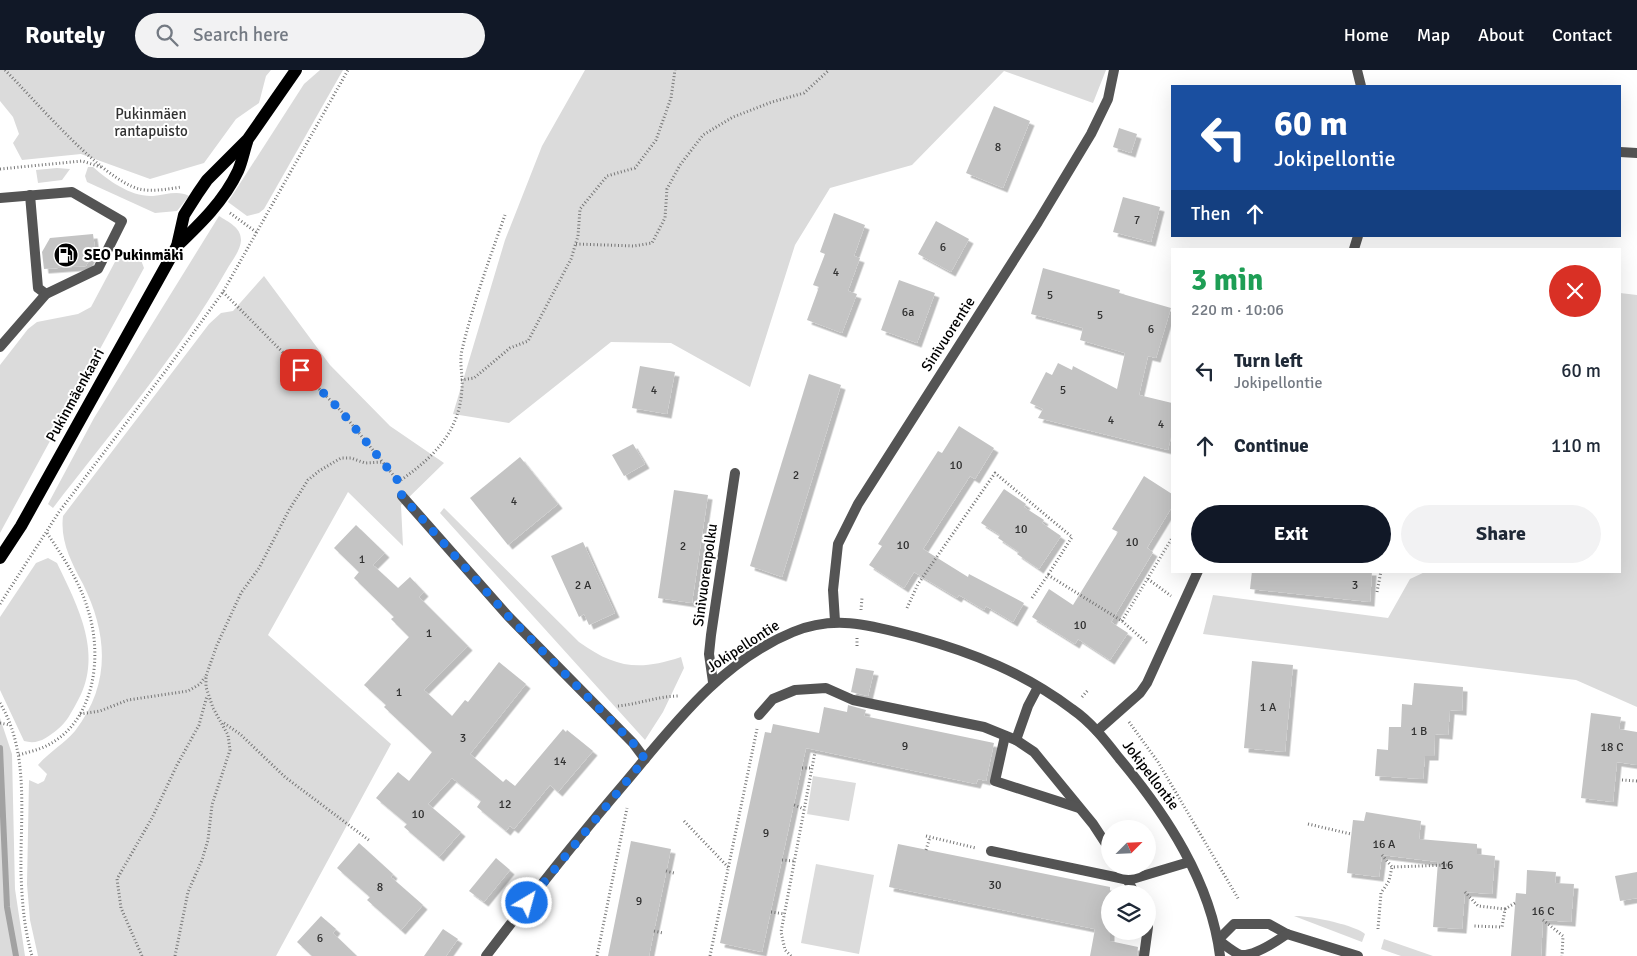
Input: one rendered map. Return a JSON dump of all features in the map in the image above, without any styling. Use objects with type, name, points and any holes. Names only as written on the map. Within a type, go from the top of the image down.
[{"type":"main road","name":"Pukinmäenkaari","points":[[0,558],[21,526],[177,246],[184,215],[207,180],[248,140],[296,70]]},
{"type":"main road","name":"Pukinmäenkaari","points":[[177,246],[206,218],[217,204],[238,171],[248,140]]},
{"type":"street","name":"Sinivuorentie","points":[[835,621],[833,590],[838,544],[858,504],[1038,222],[1091,134],[1108,99],[1114,70]]},
{"type":"street","points":[[1357,70],[1361,85]]},
{"type":"street","points":[[1621,152],[1637,153]]},
{"type":"street","points":[[0,198],[72,192],[122,221],[98,269],[46,294],[0,347]]},
{"type":"street","points":[[30,195],[38,288],[46,294]]},
{"type":"street","name":"Sinivuorenpolku","points":[[713,682],[709,654],[735,473]]},
{"type":"street","points":[[402,496],[508,616],[645,759]]},
{"type":"street","points":[[1098,731],[1140,693],[1152,674],[1197,573]]},
{"type":"street","name":"Jokipellontie","points":[[486,956],[557,863],[713,682],[750,656],[794,631],[835,621],[866,625],[964,650],[996,663],[1073,709],[1098,731],[1169,824],[1189,862],[1218,940],[1220,956]]},
{"type":"street","points":[[1016,740],[1028,706],[1038,687]]},
{"type":"street","points":[[759,715],[774,699],[795,690],[826,688],[853,700],[984,727],[1016,740],[1034,752],[1080,808],[1101,837]]},
{"type":"street","points":[[1005,736],[995,781],[1080,808]]},
{"type":"street","points":[[991,851],[1129,880],[1189,862]]},
{"type":"street","points":[[1126,875],[1131,885]]},
{"type":"street","points":[[1287,934],[1272,944],[1248,955],[1240,955],[1218,940],[1234,924],[1244,922],[1269,924],[1287,934],[1358,956]]},
{"type":"street","points":[[1144,956],[1146,940]]},
{"type":"path","points":[[0,169],[82,161],[104,168],[5,70]]},
{"type":"path","points":[[0,604],[59,512],[223,292],[348,70]]},
{"type":"path","points":[[461,380],[474,378],[510,348],[528,341],[571,259],[576,244],[580,209],[607,176],[635,168],[656,140],[672,98],[675,70]]},
{"type":"path","points":[[576,244],[634,246],[652,243],[665,218],[667,188],[680,165],[703,136],[733,117],[772,102],[804,93],[829,70]]},
{"type":"path","points":[[399,482],[425,463],[445,441],[452,428],[462,387],[462,352],[482,278],[505,216]]},
{"type":"path","points":[[223,292],[341,411],[399,482],[402,496]]},
{"type":"path","points":[[80,714],[100,711],[128,700],[188,691],[200,684],[206,676],[231,612],[241,592],[259,568],[289,510],[308,480],[319,470],[341,458],[351,458],[365,463],[383,462]]},
{"type":"path","points":[[907,608],[918,584],[995,473],[1072,537],[1032,598]]},
{"type":"path","points":[[19,755],[49,745],[80,714],[89,694],[95,670],[95,642],[88,610],[77,583],[47,533]]},
{"type":"path","points":[[1122,621],[1171,540]]},
{"type":"path","points":[[1377,592],[1381,573]]},
{"type":"path","points":[[1048,575],[1122,621],[1151,646]]},
{"type":"path","points":[[1148,579],[1172,596]]},
{"type":"path","points":[[142,956],[121,908],[117,879],[149,824],[199,725],[207,696],[206,676]]},
{"type":"path","points":[[595,705],[630,705],[661,696],[701,695]]},
{"type":"path","points":[[175,956],[188,892],[202,860],[212,805],[230,750],[230,741],[224,723],[207,696]]},
{"type":"path","points":[[0,704],[10,725],[19,755],[23,907],[32,956]]},
{"type":"path","points":[[1120,710],[1158,762],[1239,900]]},
{"type":"path","points":[[710,956],[759,715]]},
{"type":"path","points":[[0,723],[10,725]]},
{"type":"path","points":[[224,723],[240,734],[285,777],[370,841]]},
{"type":"path","points":[[791,956],[785,950],[781,932],[815,752]]},
{"type":"path","points":[[802,768],[812,768]]},
{"type":"path","points":[[1622,780],[1637,781]]},
{"type":"path","points":[[794,805],[804,809]]},
{"type":"path","points":[[597,956],[627,808]]},
{"type":"path","points":[[684,821],[729,868]]},
{"type":"path","points":[[1308,824],[1351,834]]},
{"type":"path","points":[[926,850],[928,837],[991,851]]},
{"type":"path","points":[[1382,855],[1392,866],[1447,865]]},
{"type":"path","points":[[782,860],[794,861]]},
{"type":"path","points":[[1378,929],[1381,893],[1389,881],[1392,866]]},
{"type":"path","points":[[666,871],[674,873]]},
{"type":"path","points":[[1465,892],[1478,906],[1505,908],[1515,903]]},
{"type":"path","points":[[1473,926],[1502,927],[1505,908]]},
{"type":"path","points":[[771,912],[785,914]]},
{"type":"path","points":[[1543,920],[1563,936],[1562,956]]},
{"type":"path","points":[[654,931],[663,932]]},
{"type":"green space","name":"Pukinmäen rantapuisto","points":[[0,70],[271,70],[266,76],[259,103],[236,119],[204,163],[150,179],[81,154],[22,160],[13,143],[19,134],[13,117],[0,101]]},
{"type":"green space","points":[[320,70],[343,70],[264,209],[259,213],[247,216],[228,202],[304,84]]},
{"type":"green space","points":[[585,70],[1106,70],[1093,103],[1004,71],[912,165],[830,188],[795,245],[750,387],[671,343],[611,342],[509,423],[453,414],[505,240],[542,146]]},
{"type":"green space","points":[[88,167],[93,167],[113,183],[137,194],[153,196],[176,193],[189,196],[177,211],[155,213],[87,182],[85,176]]},
{"type":"green space","points":[[70,169],[62,180],[38,183],[36,170]]},
{"type":"green space","points":[[219,216],[233,225],[239,232],[241,244],[235,256],[166,363],[53,508],[48,504],[94,418]]},
{"type":"green space","points":[[126,251],[139,255],[144,268],[0,533],[0,365],[28,329],[37,322],[78,314],[91,307],[117,258]]},
{"type":"green space","points":[[264,276],[330,365],[390,426],[444,463],[401,505],[403,546],[348,492],[268,635],[391,744],[276,956],[38,956],[30,920],[27,884],[29,780],[38,784],[44,781],[47,774],[38,765],[71,736],[87,713],[100,677],[102,659],[101,641],[91,603],[67,551],[63,534],[63,516],[209,324],[221,313],[233,311]]},
{"type":"green space","points":[[1621,293],[1637,295],[1637,707],[1576,680],[1203,634],[1213,595],[1388,618],[1410,579],[1423,573],[1621,573]]},
{"type":"green space","points":[[444,508],[579,642],[592,651],[616,662],[640,665],[681,657],[684,668],[663,712],[645,740],[440,513]]},
{"type":"green space","points":[[48,558],[57,563],[80,614],[88,650],[88,668],[84,686],[66,721],[46,738],[29,742],[24,741],[0,690],[0,617],[36,563]]},
{"type":"green space","points":[[0,718],[12,754],[15,889],[25,956],[0,956]]},
{"type":"green space","points":[[813,776],[856,783],[849,821],[807,814]]},
{"type":"green space","points":[[816,864],[874,875],[859,954],[801,943]]},
{"type":"green space","points":[[1294,916],[1331,921],[1352,927],[1365,934],[1362,942]]},
{"type":"green space","points":[[1384,939],[1433,956],[1401,956],[1381,949]]},
{"type":"building","points":[[994,106],[1030,121],[1003,188],[966,173]]},
{"type":"building","points":[[1119,128],[1137,134],[1131,153],[1113,147]]},
{"type":"building","points":[[1123,197],[1160,207],[1151,242],[1113,232]]},
{"type":"building","points":[[834,213],[865,225],[854,256],[860,258],[848,291],[857,294],[842,333],[807,320],[819,287],[813,285],[825,254],[820,252]]},
{"type":"building","points":[[936,221],[969,239],[951,272],[918,254]]},
{"type":"building","points":[[93,234],[95,249],[86,266],[44,269],[42,252],[50,238]]},
{"type":"building","points":[[1043,268],[1120,290],[1119,293],[1171,308],[1156,358],[1148,356],[1139,395],[1171,403],[1171,437],[1168,450],[1038,418],[1043,409],[1030,403],[1046,372],[1052,375],[1058,363],[1072,370],[1073,366],[1117,389],[1125,353],[1080,340],[1083,328],[1031,314]]},
{"type":"building","points":[[899,280],[935,293],[917,343],[881,330]]},
{"type":"building","points":[[640,366],[675,372],[667,414],[632,408]]},
{"type":"building","points":[[809,374],[841,385],[782,577],[750,566]]},
{"type":"building","points":[[959,426],[994,448],[975,479],[970,476],[923,549],[968,577],[969,574],[1024,603],[1013,622],[986,606],[984,610],[959,595],[957,598],[914,572],[904,588],[869,565],[882,546],[878,544],[938,451],[942,453]]},
{"type":"building","points":[[633,444],[645,464],[624,476],[612,455]]},
{"type":"building","points":[[520,457],[558,504],[508,545],[470,498]]},
{"type":"building","points":[[1144,476],[1171,493],[1171,509],[1147,548],[1153,552],[1111,622],[1128,633],[1110,660],[1078,639],[1075,644],[1032,617],[1049,589],[1073,605],[1118,532],[1112,529]]},
{"type":"building","points":[[1004,489],[1026,504],[1024,507],[1044,520],[1042,523],[1061,536],[1039,569],[998,538],[1000,535],[981,523]]},
{"type":"building","points":[[674,490],[708,495],[692,603],[658,598]]},
{"type":"building","points":[[356,525],[385,553],[373,565],[398,588],[410,577],[424,592],[419,597],[468,646],[424,690],[452,716],[465,700],[468,702],[499,662],[526,684],[470,754],[503,782],[506,779],[515,786],[563,729],[566,732],[567,730],[593,751],[558,792],[550,785],[514,829],[510,826],[506,831],[477,807],[481,801],[452,778],[428,804],[461,832],[439,857],[404,827],[407,824],[376,798],[398,772],[409,781],[432,752],[384,707],[386,705],[364,685],[409,637],[391,619],[394,617],[354,578],[359,572],[334,548]]},
{"type":"building","points":[[583,542],[615,613],[589,625],[584,614],[579,617],[551,556]]},
{"type":"building","points":[[1252,573],[1372,573],[1370,602],[1250,589]]},
{"type":"building","points":[[1252,661],[1293,665],[1285,752],[1244,748]]},
{"type":"building","points":[[856,668],[874,671],[868,696],[851,692]]},
{"type":"building","points":[[1414,683],[1463,687],[1462,711],[1450,710],[1448,735],[1435,734],[1434,756],[1425,756],[1423,779],[1375,776],[1377,749],[1388,750],[1389,727],[1401,727],[1402,704],[1412,705]]},
{"type":"building","points":[[848,705],[866,710],[864,716],[994,743],[986,781],[978,779],[976,784],[806,748],[762,952],[720,943],[765,732],[771,733],[773,724],[819,733],[824,707],[847,712]]},
{"type":"building","points":[[1591,713],[1621,717],[1619,729],[1637,732],[1637,765],[1617,762],[1613,802],[1581,798]]},
{"type":"building","points":[[1366,812],[1421,821],[1419,839],[1477,844],[1477,854],[1495,856],[1492,894],[1465,892],[1462,929],[1433,927],[1438,862],[1382,855],[1379,877],[1347,873],[1353,820],[1364,821]]},
{"type":"building","points":[[631,841],[671,849],[649,956],[608,956]]},
{"type":"building","points":[[359,843],[393,874],[391,877],[423,905],[401,930],[367,900],[370,897],[337,868]]},
{"type":"building","points":[[898,844],[1101,885],[1101,940],[1110,940],[1138,947],[1137,956],[1090,956],[1095,929],[889,887]]},
{"type":"building","points":[[496,858],[510,870],[484,902],[469,891]]},
{"type":"building","points":[[1527,870],[1556,872],[1555,883],[1574,884],[1571,922],[1543,920],[1541,956],[1511,956],[1516,893],[1526,894]]},
{"type":"building","points":[[1637,872],[1637,898],[1620,901],[1615,876]]},
{"type":"building","points":[[321,916],[336,929],[333,933],[357,956],[312,956],[297,942]]},
{"type":"building","points":[[443,929],[458,939],[446,956],[424,956]]},
{"type":"waterway","points":[[0,748],[7,907],[16,956]]},
{"type":"place","name":"SEO Pukinmäki","points":[[66,255]]},
{"type":"route","points":[[301,370],[341,411],[399,482],[402,496],[470,574],[508,616],[633,743],[645,759],[557,863],[527,903]]}]
